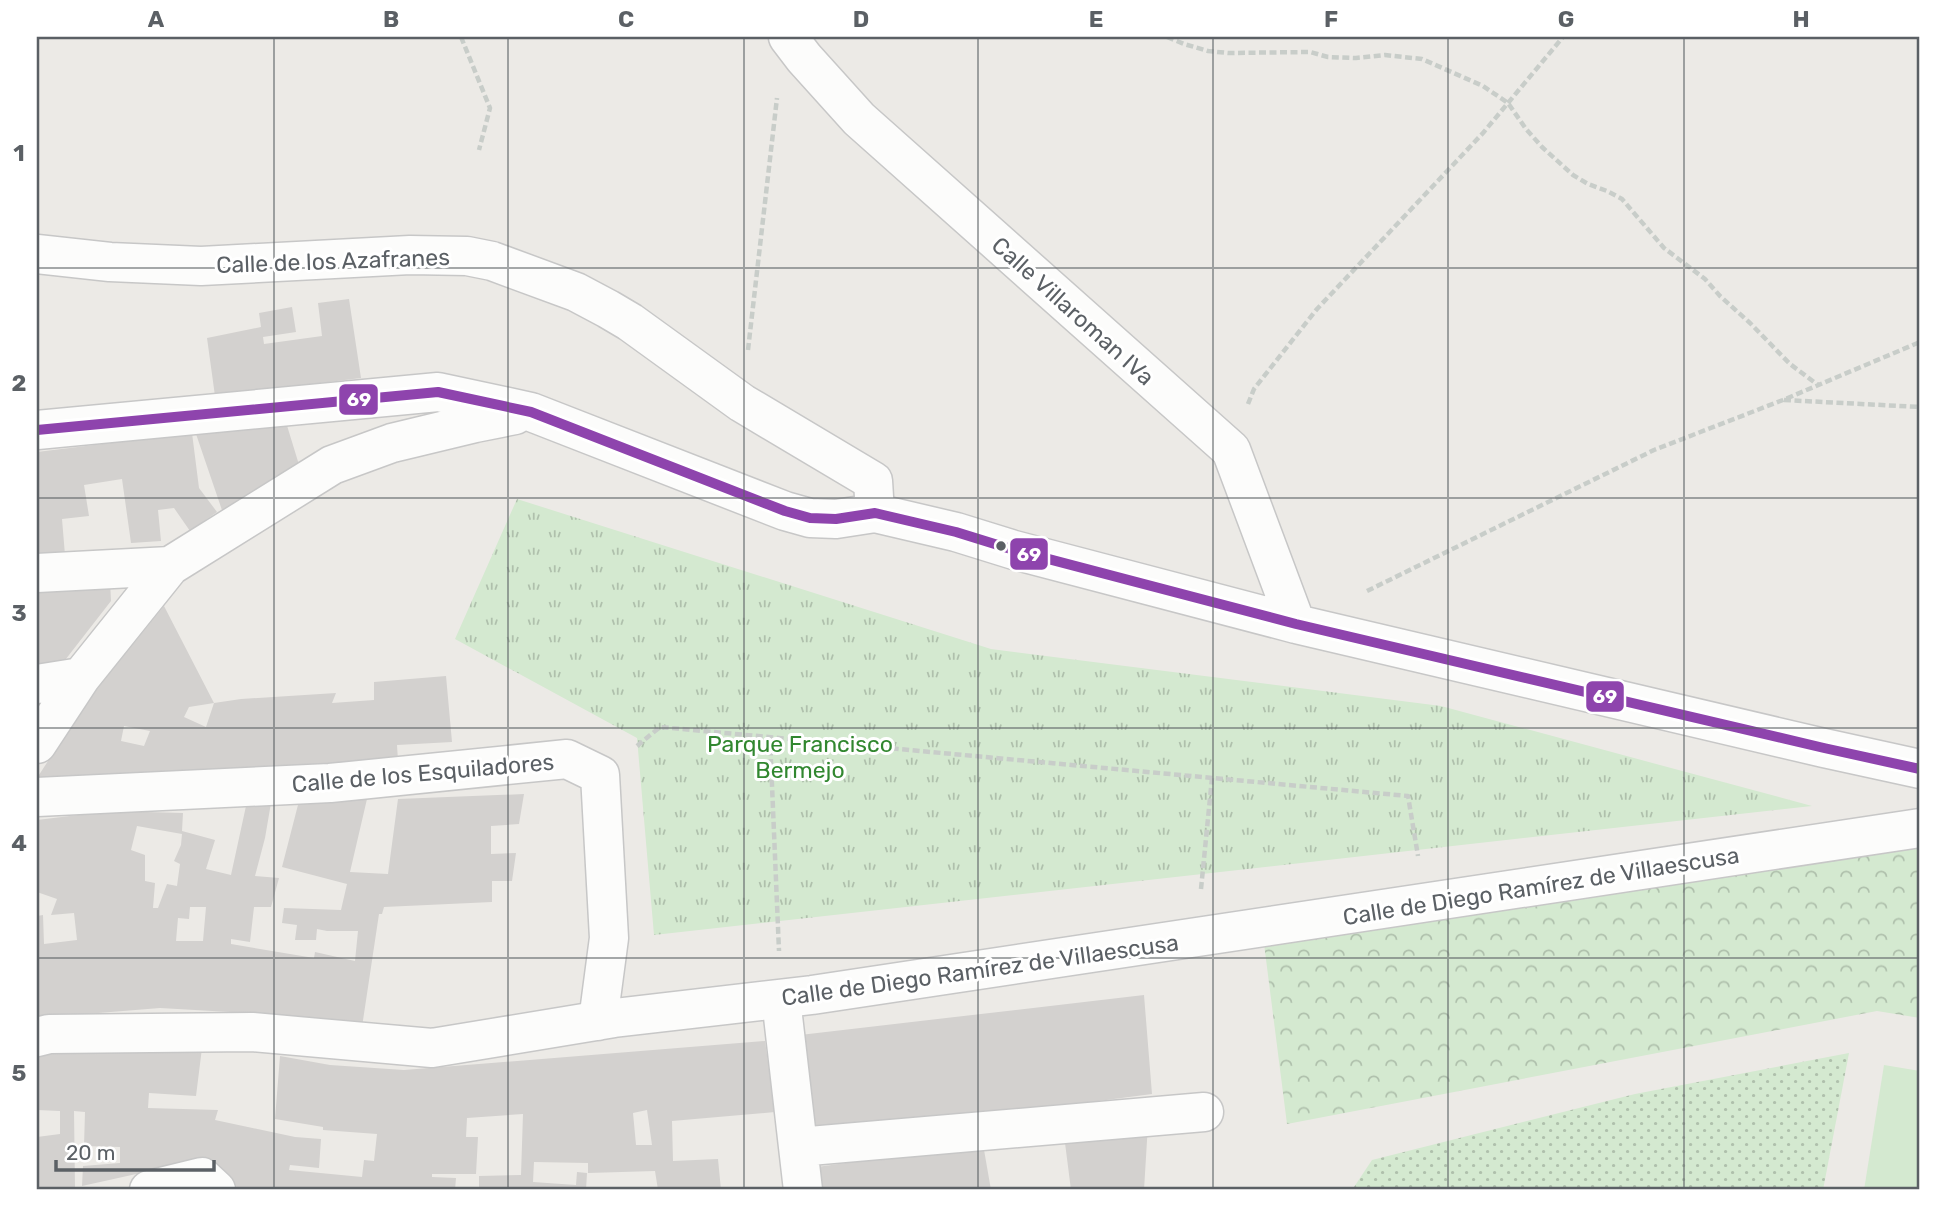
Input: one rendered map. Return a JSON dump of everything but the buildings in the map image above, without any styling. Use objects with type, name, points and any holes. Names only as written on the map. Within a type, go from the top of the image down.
[{"type":"street","name":"Calle Villaroman IVa","points":[[796,47],[859,120],[1231,450],[1296,624]]},
{"type":"street","name":"Calle de los Azafranes","points":[[50,256],[201,266],[410,255],[467,256],[492,261],[576,292],[608,309],[742,403],[873,481],[875,513]]},
{"type":"street","points":[[37,287],[50,256]]},
{"type":"street","points":[[37,430],[438,392],[531,412],[785,511],[810,518],[836,519],[875,513],[956,532],[1014,550],[1296,624],[1920,769]]},
{"type":"street","points":[[37,744],[81,677],[170,566],[332,466],[391,443],[531,412]]},
{"type":"street","points":[[37,573],[170,566]]},
{"type":"street","points":[[37,684],[81,677]]},
{"type":"street","name":"Calle de los Esquiladores","points":[[37,797],[330,783],[567,759],[600,775]]},
{"type":"street","points":[[598,1021],[609,938],[600,775]]},
{"type":"street","name":"Calle de Diego Ramírez de Villaescusa","points":[[37,1037],[49,1034],[252,1032],[432,1048],[598,1021],[781,999],[1196,938],[1920,828]]},
{"type":"street","points":[[781,999],[803,1190]]},
{"type":"street","points":[[798,1147],[1204,1112]]},
{"type":"street","points":[[149,1190],[202,1177],[216,1190]]},
{"type":"path","points":[[461,37],[490,108],[479,150]]},
{"type":"path","points":[[1167,37],[1218,52],[1310,52],[1328,57],[1385,55],[1422,59],[1483,86],[1508,103],[1526,129],[1552,157],[1588,184],[1622,199],[1664,248],[1704,279],[1790,364],[1818,385]]},
{"type":"path","points":[[1231,450],[1254,389],[1317,309],[1483,133],[1563,37]]},
{"type":"path","points":[[742,403],[778,87],[796,47]]},
{"type":"path","points":[[1296,624],[1418,568],[1654,450],[1783,400],[1920,342]]},
{"type":"path","points":[[1783,400],[1920,407]]},
{"type":"path","points":[[600,775],[660,727],[1408,796],[1426,903]]},
{"type":"path","points":[[770,738],[781,999]]},
{"type":"path","points":[[1196,938],[1212,778]]},
{"type":"green space","name":"Parque Francisco Bermejo","points":[[517,499],[991,649],[1441,706],[1812,806],[654,935],[637,738],[455,639]]},
{"type":"green space","points":[[1920,828],[1920,1018],[1877,1011],[1287,1124],[1262,928]]},
{"type":"green space","points":[[1849,1053],[1823,1190],[1352,1190],[1372,1160],[1635,1094]]},
{"type":"green space","points":[[1884,1065],[1920,1071],[1920,1190],[1864,1190]]},
{"type":"transit line","name":"69","points":[[37,430],[438,392],[531,412],[785,511],[810,518],[836,519],[875,513],[956,532],[1014,550],[1296,624],[1920,769]]}]
